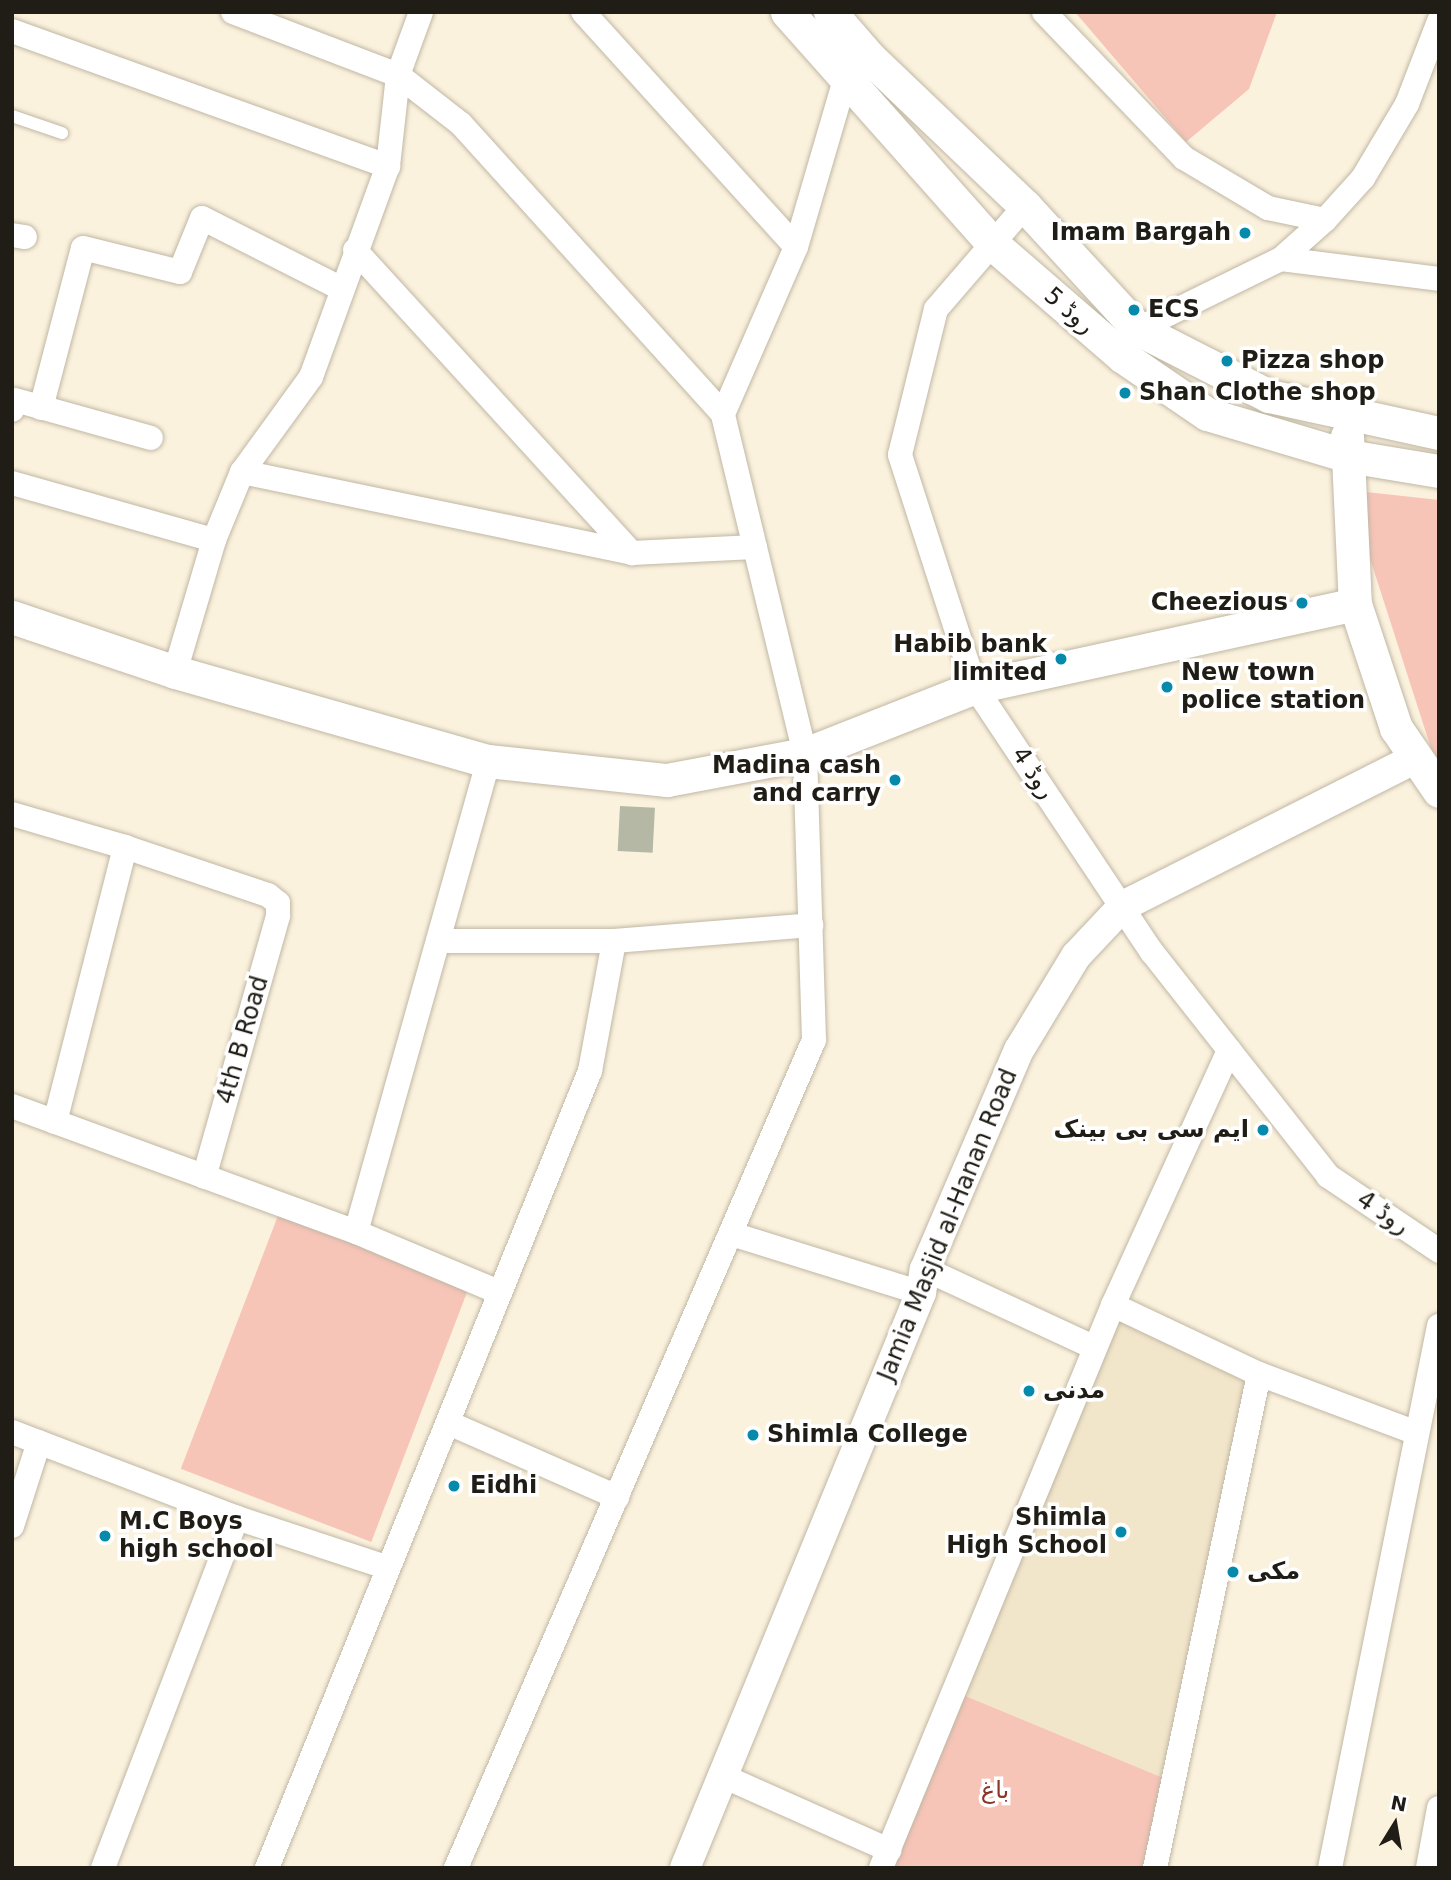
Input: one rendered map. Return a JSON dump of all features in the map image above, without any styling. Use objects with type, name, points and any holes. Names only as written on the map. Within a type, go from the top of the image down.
[{"type":"main road","name":"روڈ 5","points":[[787,12],[995,246],[1122,356],[1207,414],[1348,456],[1439,471]]},
{"type":"main road","name":"روڈ 5","points":[[830,12],[869,57],[1025,206],[1138,329],[1269,396],[1346,416],[1439,433]]},
{"type":"main road","points":[[1346,416],[1355,604],[1396,728],[1439,791]]},
{"type":"main road","points":[[12,617],[175,672],[488,761],[667,780],[805,754],[975,687],[1355,604]]},
{"type":"street","points":[[175,672],[214,540],[242,472],[311,377],[355,250],[388,166],[398,75],[421,12]]},
{"type":"street","points":[[583,12],[796,247]]},
{"type":"street","points":[[1044,12],[1184,158],[1269,208],[1325,220]]},
{"type":"street","points":[[239,13],[398,75],[461,124],[723,414],[805,754],[814,1040],[456,1868]]},
{"type":"street","points":[[1138,329],[1281,259],[1325,220],[1363,178],[1407,104],[1439,21]]},
{"type":"street","points":[[12,31],[388,166]]},
{"type":"street","points":[[723,414],[796,247],[845,79],[869,57]]},
{"type":"street","name":"روڈ 4","points":[[1025,206],[995,246],[936,309],[900,455],[975,687],[1152,952],[1328,1176],[1439,1251]]},
{"type":"street","points":[[41,408],[83,248],[180,272],[202,218],[342,289]]},
{"type":"street","points":[[355,250],[632,553]]},
{"type":"street","points":[[1281,259],[1439,279]]},
{"type":"street","points":[[12,410],[15,400],[151,438]]},
{"type":"street","points":[[242,472],[632,553],[755,548]]},
{"type":"street","points":[[12,483],[214,540]]},
{"type":"street","name":"Jamia Masjid al-Hanan Road","points":[[685,1868],[725,1777],[923,1281],[1019,1049],[1076,956],[1123,906],[1414,758]]},
{"type":"street","points":[[356,1232],[488,761]]},
{"type":"street","points":[[12,814],[125,847],[55,1122]]},
{"type":"street","name":"4th B Road","points":[[125,847],[268,895],[278,902],[278,916],[204,1177]]},
{"type":"street","points":[[438,941],[614,941],[811,925]]},
{"type":"street","points":[[267,1868],[386,1567],[449,1423],[499,1292],[590,1071],[614,941]]},
{"type":"street","points":[[725,1777],[885,1859],[951,1690],[1113,1305],[1229,1050]]},
{"type":"street","points":[[12,1106],[356,1232],[499,1292]]},
{"type":"street","points":[[732,1234],[923,1281],[1095,1348]]},
{"type":"street","points":[[1113,1305],[1259,1374],[1414,1432]]},
{"type":"street","points":[[1330,1868],[1414,1432],[1439,1326]]},
{"type":"street","points":[[1155,1868],[1259,1374]]},
{"type":"street","points":[[449,1423],[617,1497]]},
{"type":"street","points":[[12,1432],[237,1518],[386,1567]]},
{"type":"street","points":[[12,1525],[39,1442]]},
{"type":"street","points":[[103,1868],[237,1518]]},
{"type":"street","points":[[1428,1868],[1439,1808]]},
{"type":"lane","points":[[12,116],[62,133]]},
{"type":"shaded area","name":"Shimla High School","points":[[1113,1305],[1259,1374],[1173,1782],[951,1690]]},
{"type":"green space","points":[[1075,12],[1277,12],[1249,89],[1186,142]]},
{"type":"green space","points":[[1348,490],[1439,500],[1439,773]]},
{"type":"green space","points":[[279,1213],[469,1286],[371,1542],[181,1469]]},
{"type":"green space","name":"باغ","points":[[951,1690],[1173,1782],[1155,1868],[879,1868]]},
{"type":"building","points":[[620,806],[655,808],[653,853],[618,851]]},
{"type":"place","name":"Imam Bargah","points":[[1245,233]]},
{"type":"place","name":"ECS","points":[[1134,310]]},
{"type":"place","name":"Pizza shop","points":[[1227,361]]},
{"type":"place","name":"Shan Clothe shop","points":[[1125,393]]},
{"type":"place","name":"Cheezious","points":[[1302,603]]},
{"type":"place","name":"Habib bank limited","points":[[1061,659]]},
{"type":"place","name":"New town police station","points":[[1167,687]]},
{"type":"place","name":"Madina cash and carry","points":[[895,780]]},
{"type":"place","name":"ایم سی بی بینک","points":[[1263,1130]]},
{"type":"place","name":"مدنی","points":[[1029,1391]]},
{"type":"place","name":"Shimla College","points":[[753,1435]]},
{"type":"place","name":"Eidhi","points":[[454,1486]]},
{"type":"place","name":"Shimla High School","points":[[1121,1532]]},
{"type":"place","name":"M.C Boys high school","points":[[105,1536]]},
{"type":"place","name":"مکی","points":[[1233,1572]]}]
